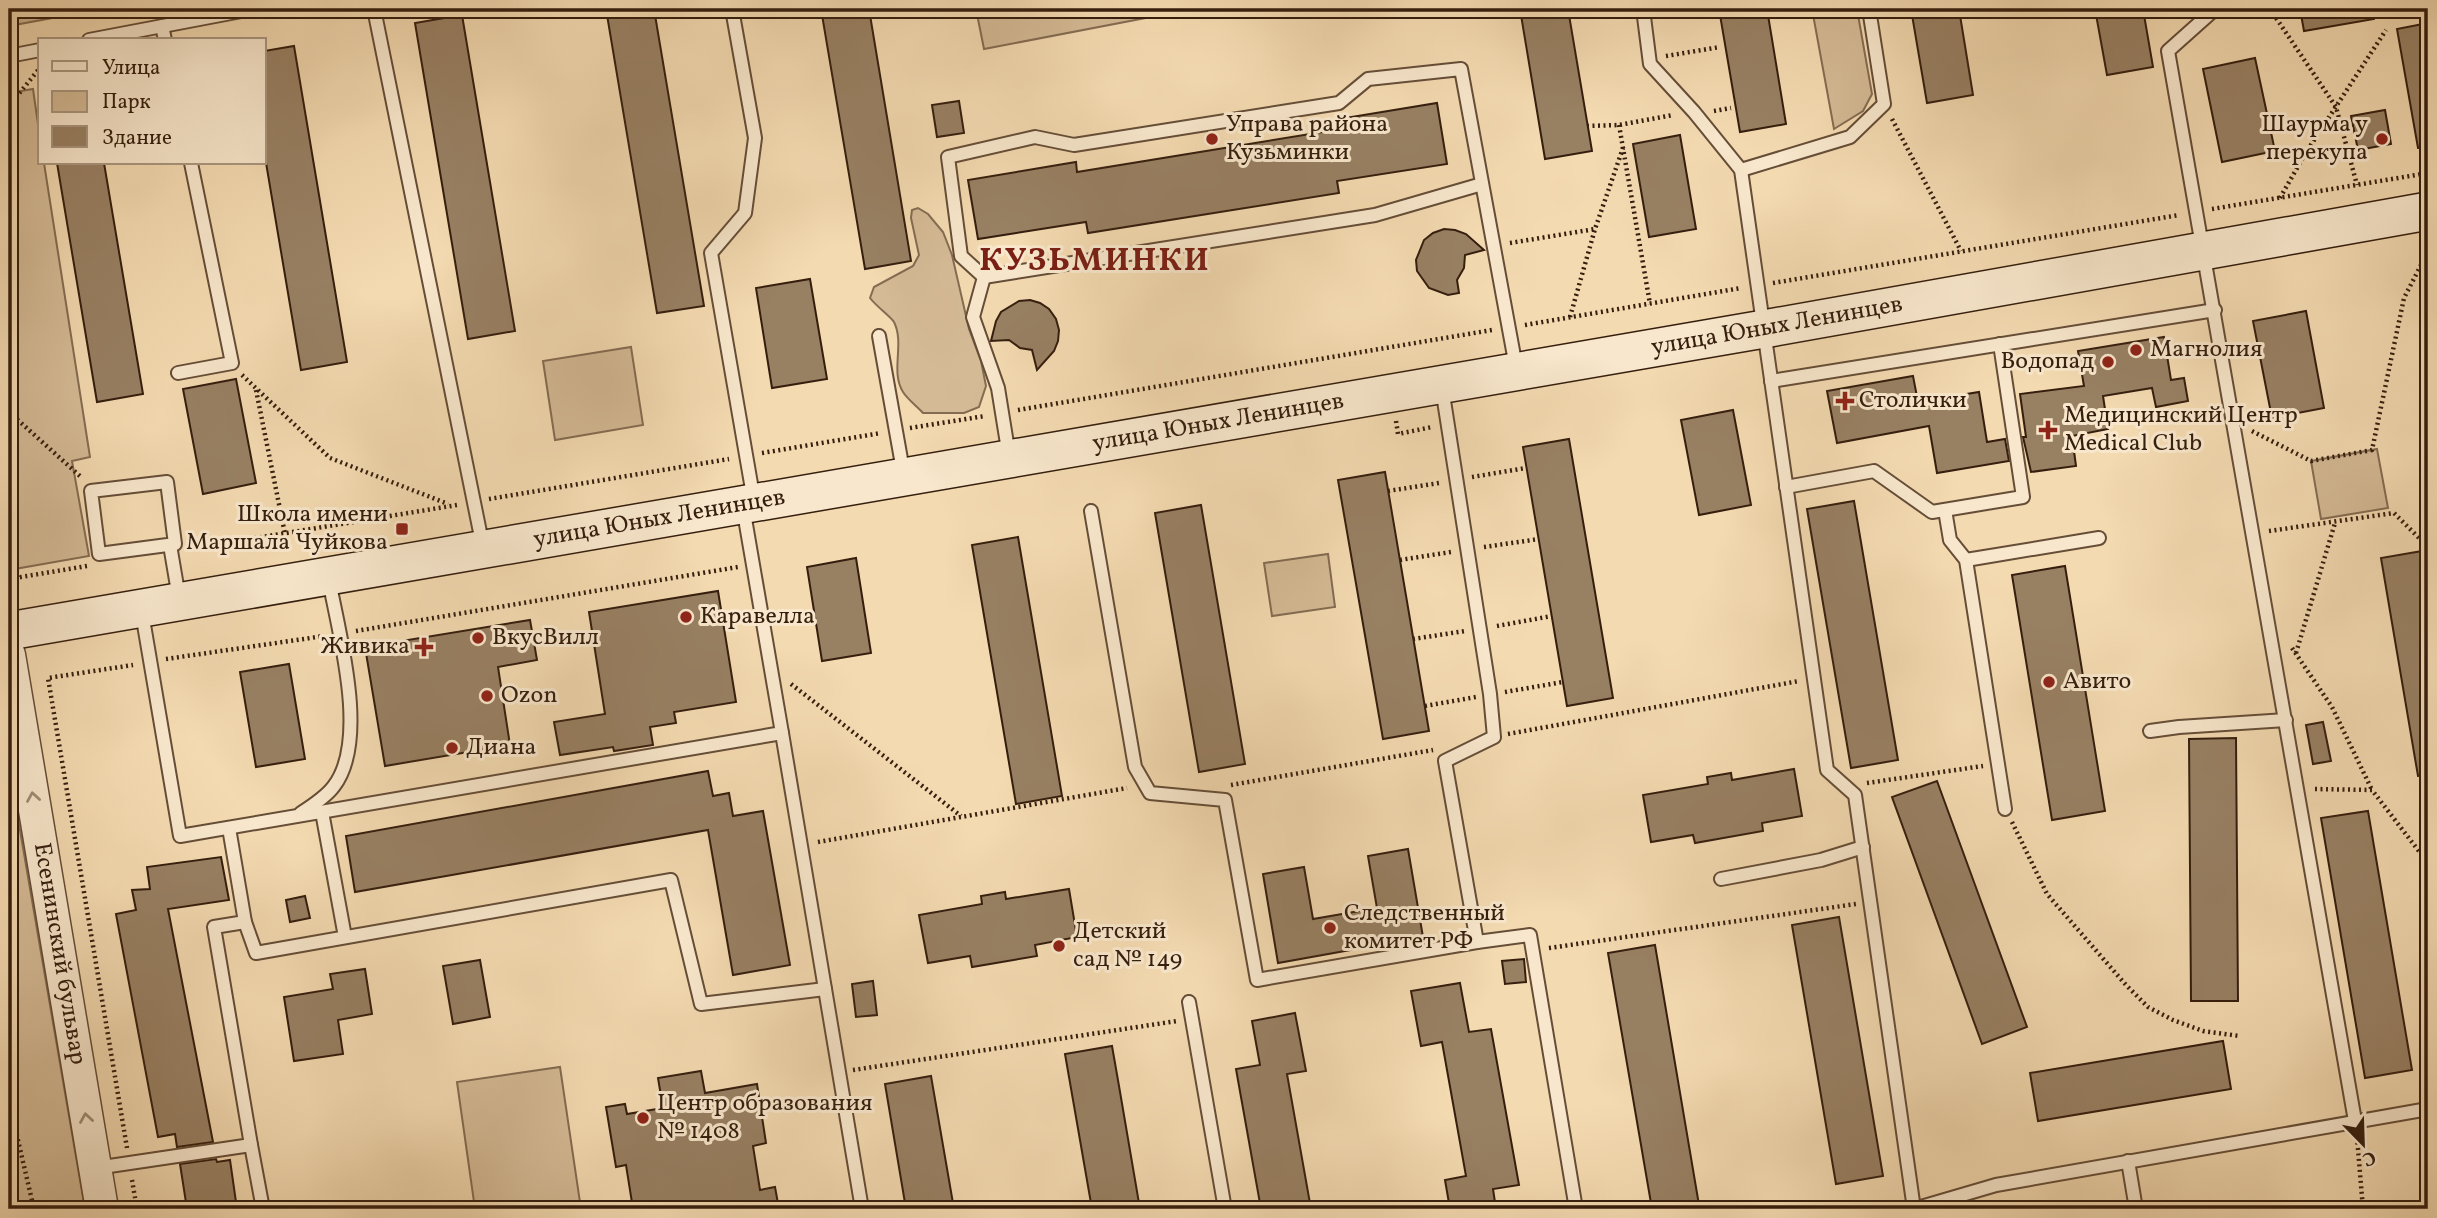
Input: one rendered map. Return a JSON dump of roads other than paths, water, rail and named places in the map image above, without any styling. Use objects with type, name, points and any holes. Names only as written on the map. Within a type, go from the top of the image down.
[{"type":"main road","name":"улица Юных Ленинцев","points":[[9,631],[2428,211]]},
{"type":"street","name":"Есенинский бульвар","points":[[9,655],[102,1209]]},
{"type":"lane","points":[[99,38],[252,9]]},
{"type":"lane","points":[[374,9],[483,548]]},
{"type":"lane","points":[[732,9],[755,138],[745,213],[711,253],[746,456],[752,565],[862,1209]]},
{"type":"lane","points":[[1643,9],[1650,64],[1694,112],[1741,170],[1826,770],[1855,795],[1914,1209],[1996,1185],[2428,1109]]},
{"type":"lane","points":[[1741,170],[1850,136],[1884,104],[1869,9]]},
{"type":"lane","points":[[2216,9],[2168,51],[2355,1121]]},
{"type":"lane","points":[[162,26],[165,38]]},
{"type":"lane","points":[[9,56],[38,50]]},
{"type":"lane","points":[[984,277],[961,256],[947,157],[1035,137],[1074,145],[1339,103],[1368,79],[1461,69],[1517,371]]},
{"type":"lane","points":[[178,373],[232,363],[191,164]]},
{"type":"lane","points":[[984,277],[1375,215],[1482,184]]},
{"type":"lane","points":[[984,277],[973,317],[998,388],[1010,458]]},
{"type":"lane","points":[[1771,381],[2215,310]]},
{"type":"lane","points":[[879,337],[904,476]]},
{"type":"lane","points":[[1786,487],[1874,471],[1931,512],[2023,497],[2000,344]]},
{"type":"lane","points":[[1441,384],[1490,694],[1490,739],[1445,761],[1477,942]]},
{"type":"lane","points":[[167,482],[175,544],[171,548],[99,554],[91,491],[167,482]]},
{"type":"lane","points":[[1945,509],[1950,540],[1966,560],[2005,808]]},
{"type":"lane","points":[[1091,512],[1135,767],[1150,793],[1225,800],[1257,980],[1530,935],[1576,1209]]},
{"type":"lane","points":[[1966,560],[2099,538]]},
{"type":"lane","points":[[171,548],[179,601]]},
{"type":"lane","points":[[294,817],[314,806],[335,786],[349,753],[351,705],[328,576]]},
{"type":"lane","points":[[141,608],[180,836],[782,733]]},
{"type":"lane","points":[[2150,731],[2179,726],[2286,720]]},
{"type":"lane","points":[[322,812],[345,937]]},
{"type":"lane","points":[[229,828],[245,922],[256,953],[671,880],[701,1004],[825,989]]},
{"type":"lane","points":[[1721,878],[1821,860],[1863,847]]},
{"type":"lane","points":[[245,922],[214,927],[263,1209]]},
{"type":"lane","points":[[1189,1002],[1225,1209]]},
{"type":"lane","points":[[95,1168],[251,1145]]},
{"type":"lane","points":[[2128,1161],[2136,1209]]},
{"type":"place","name":"Управа района Кузьминки","points":[[1212,139]]},
{"type":"place","name":"Шаурма у перекупа","points":[[2382,139]]},
{"type":"place","name":"Магнолия","points":[[2136,350]]},
{"type":"place","name":"Водопад","points":[[2108,362]]},
{"type":"place","name":"Столички","points":[[1845,401]]},
{"type":"place","name":"Медицинский Центр Medical Club","points":[[2048,430]]},
{"type":"place","name":"Школа имени Маршала Чуйкова","points":[[402,529]]},
{"type":"place","name":"Каравелла","points":[[686,617]]},
{"type":"place","name":"ВкусВилл","points":[[478,638]]},
{"type":"place","name":"Живика","points":[[424,647]]},
{"type":"place","name":"Авито","points":[[2049,682]]},
{"type":"place","name":"Ozon","points":[[487,696]]},
{"type":"place","name":"Диана","points":[[452,748]]},
{"type":"place","name":"Следственный комитет РФ","points":[[1330,928]]},
{"type":"place","name":"Детский сад № 149","points":[[1059,946]]},
{"type":"place","name":"Центр образования № 1408","points":[[643,1118]]},
{"type":"district","name":"КУЗЬМИНКИ","points":[[1095,262]]}]
